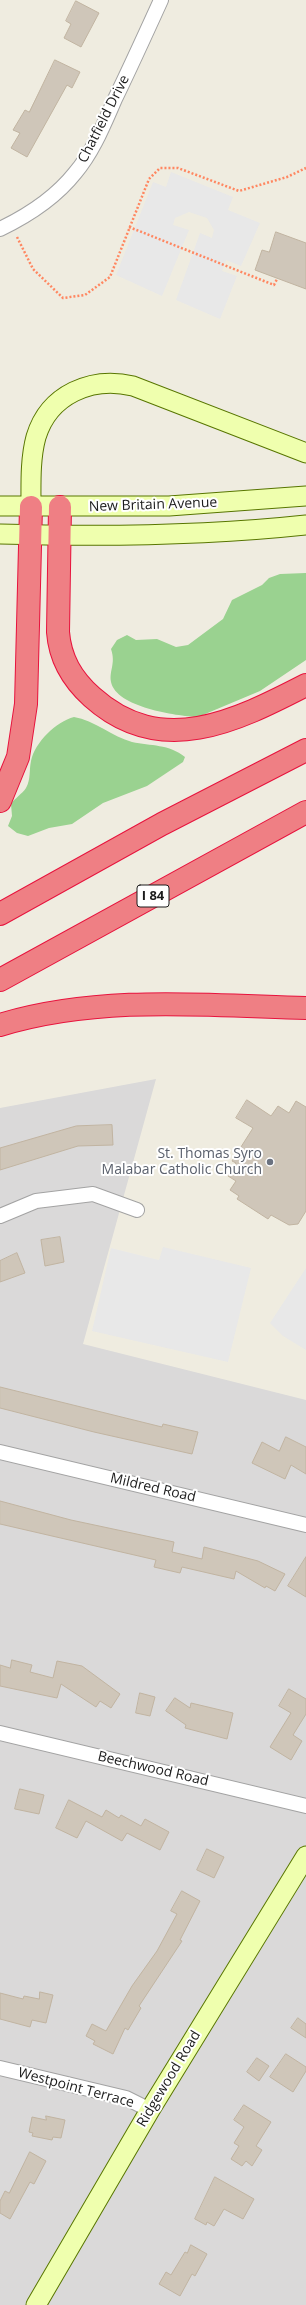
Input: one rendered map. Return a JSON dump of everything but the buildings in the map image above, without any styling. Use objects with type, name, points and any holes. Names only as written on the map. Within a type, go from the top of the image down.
[{"type":"highway","points":[[0,802],[16,763],[24,724],[28,671],[31,507]]},
{"type":"highway","points":[[60,507],[58,632],[61,652],[69,671],[77,682],[97,702],[115,714],[148,728],[167,731],[188,730],[238,717],[306,685]]},
{"type":"highway","points":[[0,914],[162,824],[306,750]]},
{"type":"highway","name":"I 84","points":[[0,980],[306,812]]},
{"type":"highway","points":[[0,1025],[49,1013],[124,1006],[306,1008]]},
{"type":"main road","points":[[31,507],[33,450],[41,425],[52,408],[62,398],[79,388],[96,383],[119,383],[140,389],[306,453]]},
{"type":"main road","name":"New Britain Avenue","points":[[0,506],[188,506],[306,496]]},
{"type":"main road","name":"New Britain Avenue","points":[[0,534],[59,536],[189,535],[306,525]]},
{"type":"main road","name":"Ridgewood Road","points":[[36,2305],[150,2110],[306,1856]]},
{"type":"street","name":"Chatfield Drive","points":[[5,226],[56,193],[75,174],[88,155],[162,0]]},
{"type":"street","points":[[0,1216],[36,1201],[93,1194],[137,1210]]},
{"type":"street","name":"Mildred Road","points":[[0,1452],[306,1525]]},
{"type":"street","name":"Beechwood Road","points":[[0,1733],[306,1806]]},
{"type":"street","name":"Westpoint Terrace","points":[[0,2068],[126,2098],[150,2110]]},
{"type":"path","points":[[5,226],[33,269],[64,298],[85,295],[110,276],[128,227],[149,179],[160,168],[178,168],[239,191],[287,177],[306,168]]},
{"type":"path","points":[[128,227],[274,285],[277,279]]},
{"type":"shaded area","points":[[171,172],[233,197],[228,210],[260,223],[241,266],[226,260],[222,271],[237,276],[220,319],[176,300],[200,233],[212,238],[214,230],[207,218],[189,212],[175,218],[173,225],[189,230],[162,296],[116,275],[153,182],[166,187]]},
{"type":"shaded area","points":[[156,1079],[83,1344],[306,1400],[306,2305],[0,2305],[0,1108]]},
{"type":"shaded area","points":[[163,1247],[251,1268],[228,1362],[92,1331],[111,1248],[159,1260]]},
{"type":"shaded area","points":[[306,1268],[306,1350],[283,1336],[270,1323]]},
{"type":"green space","points":[[306,573],[306,660],[260,691],[198,717],[176,715],[135,704],[115,691],[111,682],[113,659],[111,649],[117,640],[127,635],[136,640],[157,639],[176,647],[188,645],[223,619],[232,600],[262,585],[269,578],[280,574]]},
{"type":"green space","points":[[74,717],[89,721],[125,740],[160,746],[173,750],[185,757],[183,762],[147,786],[103,803],[72,824],[49,828],[28,836],[17,833],[8,826],[12,816],[11,804],[28,785],[33,754],[47,734],[60,723]]},
{"type":"place","name":"St. Thomas Syro Malabar Catholic Church","points":[[270,1162]]}]
